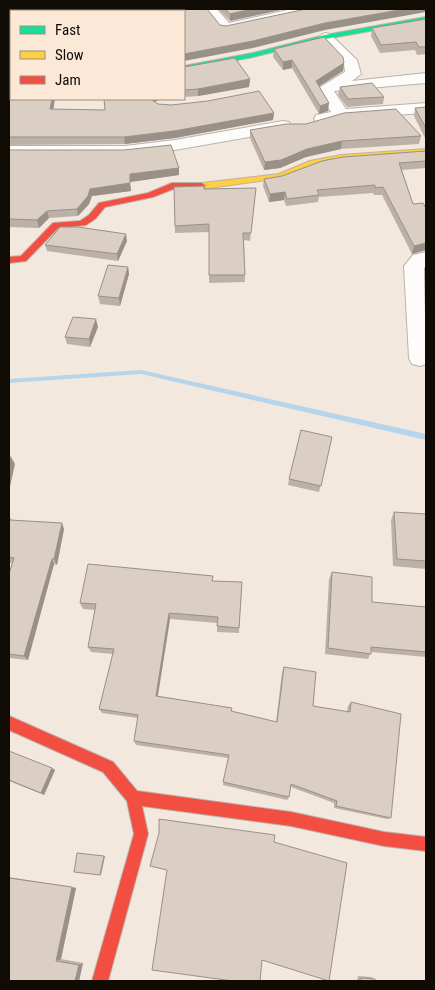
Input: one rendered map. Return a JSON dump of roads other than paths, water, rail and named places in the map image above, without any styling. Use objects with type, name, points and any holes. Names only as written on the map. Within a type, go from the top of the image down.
[{"type":"street","points":[[210,9],[226,28],[310,9]]},
{"type":"street","points":[[185,68],[253,55],[325,37],[426,19]]},
{"type":"street","points":[[325,37],[352,63],[353,74],[325,89]]},
{"type":"street","points":[[325,89],[426,78]]},
{"type":"street","points":[[325,89],[341,114]]},
{"type":"street","points":[[9,151],[125,151],[172,137],[300,125],[341,114],[426,108]]},
{"type":"street","points":[[9,260],[23,259],[56,226],[84,225],[92,220],[102,205],[150,195],[174,185],[196,187],[281,176],[294,174],[314,163],[357,156],[426,151]]},
{"type":"street","points":[[420,358],[414,266],[420,260],[426,259]]},
{"type":"street","points":[[9,723],[108,767],[133,798],[141,834],[100,981]]},
{"type":"street","points":[[133,798],[267,815],[341,828],[405,844],[426,844]]},
{"type":"waterway","points":[[9,381],[141,372],[426,437]]}]
